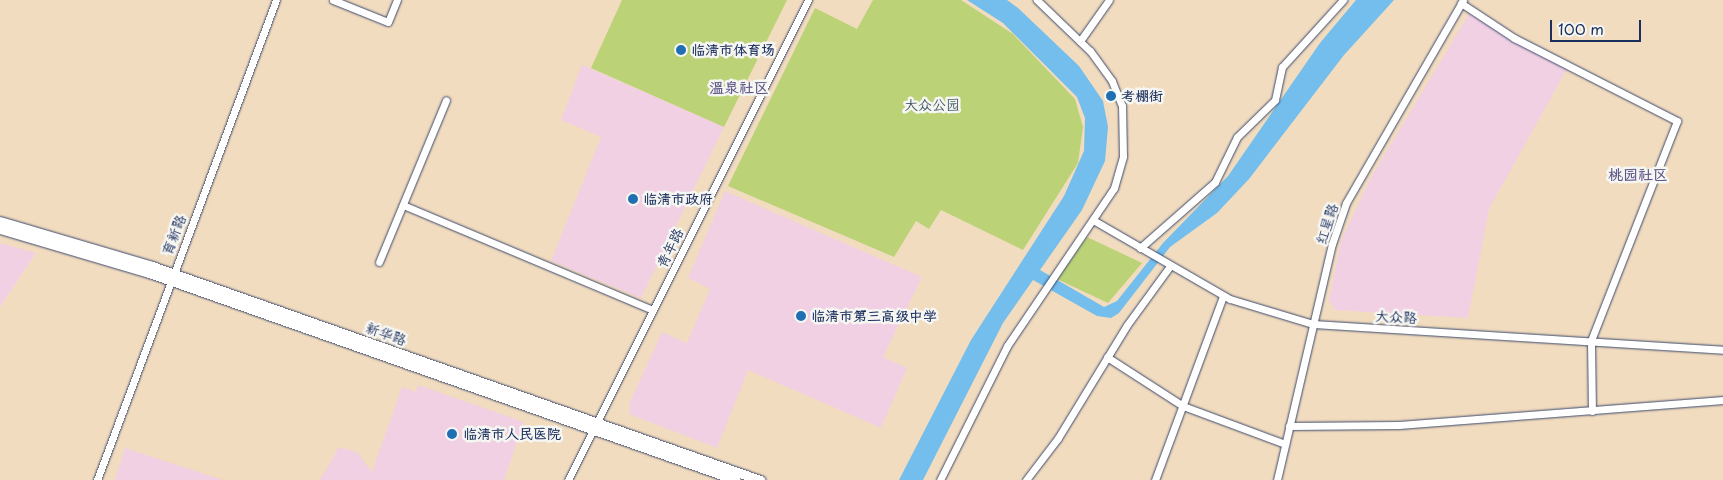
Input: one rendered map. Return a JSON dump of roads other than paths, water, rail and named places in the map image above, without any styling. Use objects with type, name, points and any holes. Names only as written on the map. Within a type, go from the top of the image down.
[{"type":"main road","name":"新华路","points":[[0,221],[595,426],[760,480]]},
{"type":"main road","name":"新华路","points":[[0,230],[170,278]]},
{"type":"main road","name":"新华路","points":[[595,426],[736,480]]},
{"type":"street","name":"育新路","points":[[97,480],[170,278],[276,0]]},
{"type":"street","points":[[333,0],[388,22],[397,0]]},
{"type":"street","name":"青年路","points":[[568,480],[808,0]]},
{"type":"street","points":[[940,480],[1007,346],[1114,188],[1121,169],[1124,120],[1112,81],[1080,41],[1038,0]]},
{"type":"street","points":[[1080,41],[1109,0]]},
{"type":"street","points":[[1140,248],[1215,182],[1237,137],[1276,100],[1282,67],[1343,0]]},
{"type":"street","points":[[1462,2],[1514,38],[1677,121],[1591,341],[1592,411]]},
{"type":"street","name":"红星路","points":[[1277,480],[1313,324],[1346,204],[1462,2]]},
{"type":"street","points":[[379,262],[446,100]]},
{"type":"street","points":[[402,206],[653,310]]},
{"type":"street","name":"大众路","points":[[1093,220],[1223,296],[1261,312],[1313,324],[1723,350]]},
{"type":"street","points":[[1026,480],[1058,438],[1107,357],[1170,266]]},
{"type":"street","points":[[1156,480],[1223,296]]},
{"type":"street","points":[[1107,357],[1183,406],[1286,444]]},
{"type":"street","points":[[1290,426],[1399,425],[1723,400]]},
{"type":"water","points":[[967,0],[1007,0],[1018,8],[1079,66],[1103,101],[1108,127],[1105,161],[1082,210],[1040,270],[1104,307],[1117,301],[1163,243],[1228,176],[1320,43],[1356,0],[1394,0],[1344,55],[1249,179],[1217,213],[1170,247],[1119,313],[1111,318],[1097,316],[1033,280],[1003,323],[923,480],[899,480],[971,340],[1064,196],[1084,151],[1085,118],[1077,97],[1003,23]]},
{"type":"place","name":"临清市体育场","points":[[681,50]]},
{"type":"place","name":"考棚街","points":[[1111,96]]},
{"type":"place","name":"临清市政府","points":[[633,199]]},
{"type":"place","name":"临清市第三高级中学","points":[[801,316]]},
{"type":"place","name":"临清市人民医院","points":[[452,434]]},
{"type":"district","name":"温泉社区","points":[[739,87]]},
{"type":"district","name":"桃园社区","points":[[1638,174]]},
{"type":"park label","name":"大众公园","points":[[932,105]]}]
